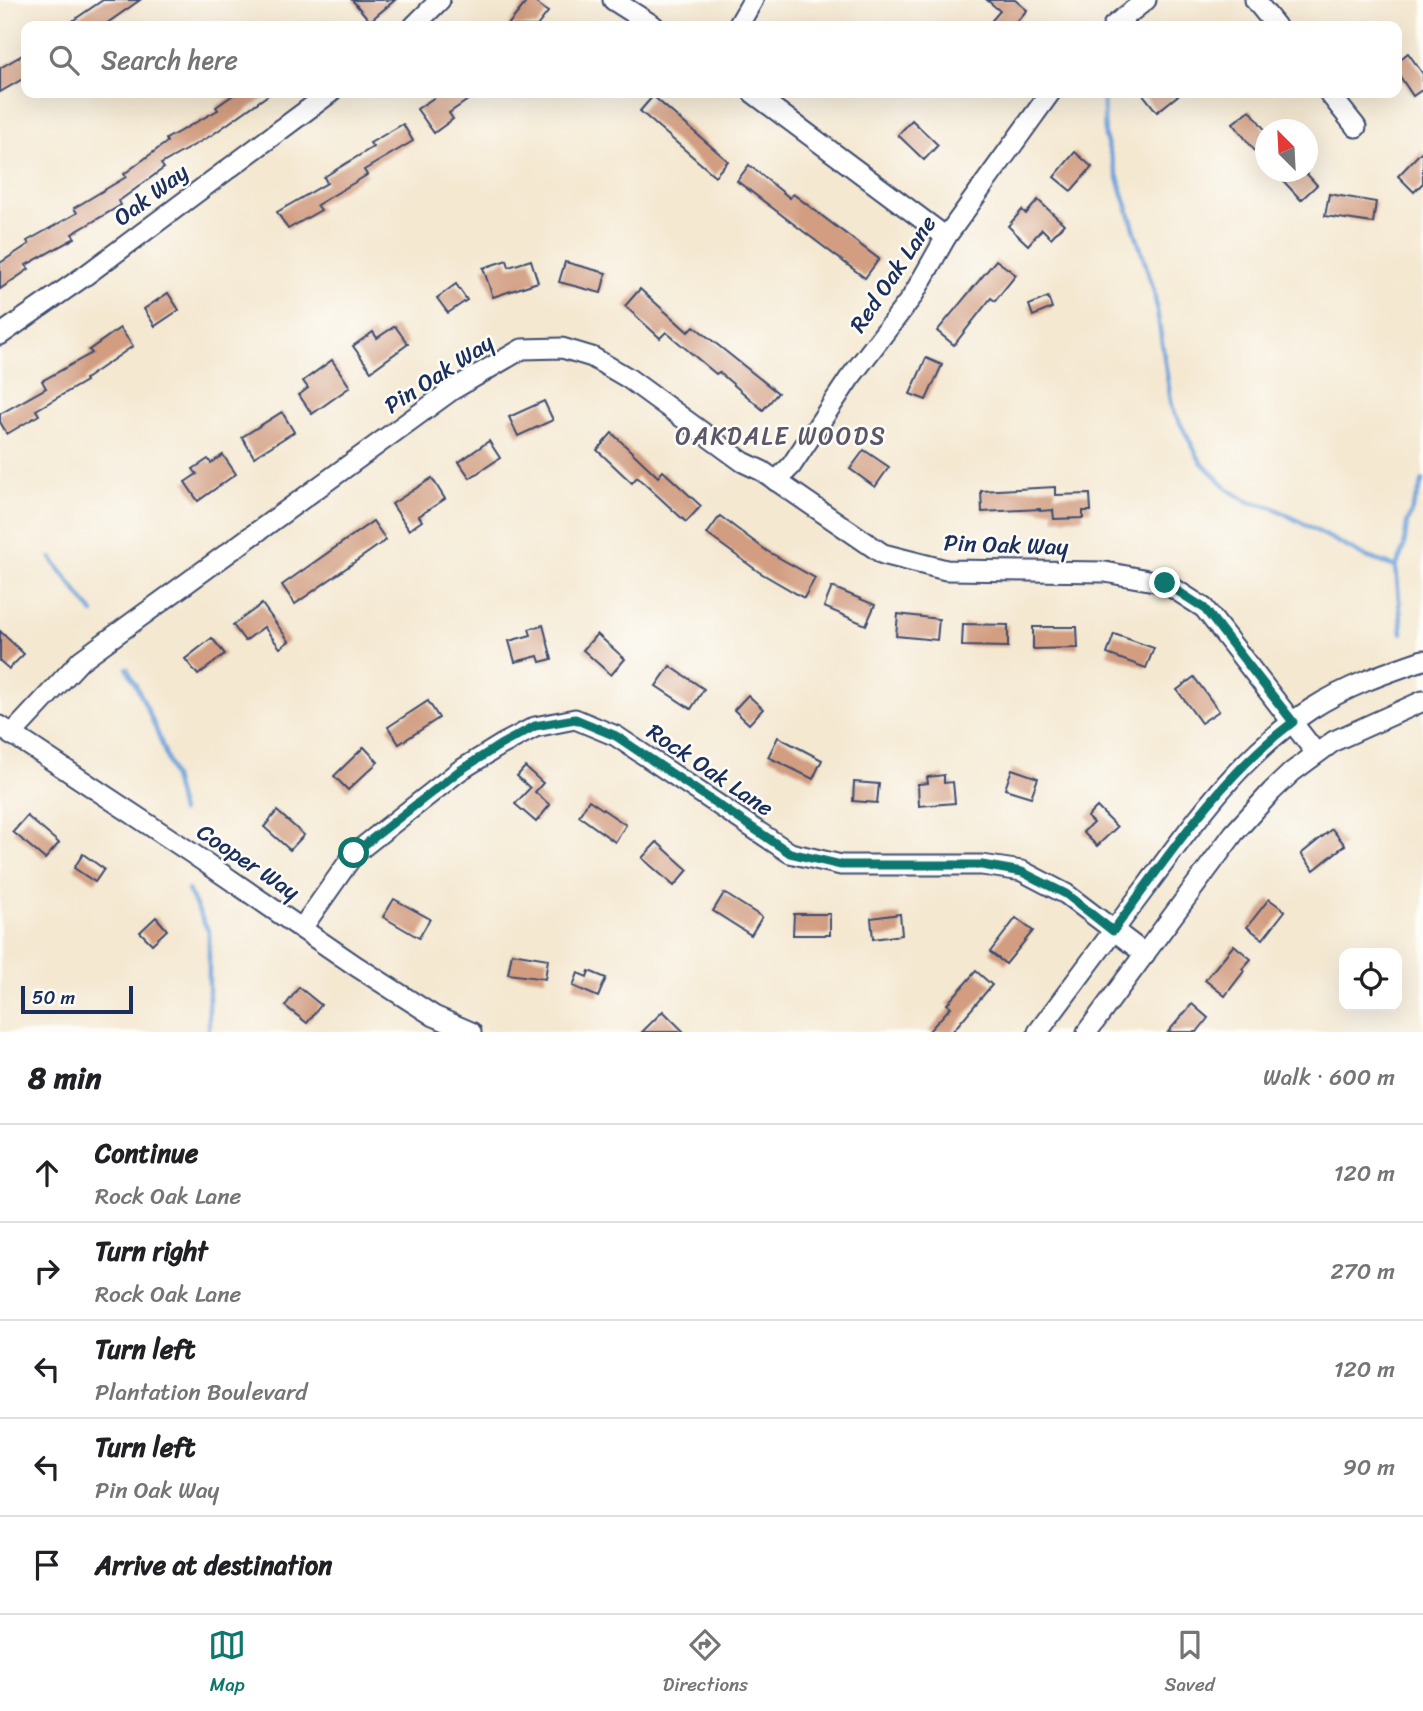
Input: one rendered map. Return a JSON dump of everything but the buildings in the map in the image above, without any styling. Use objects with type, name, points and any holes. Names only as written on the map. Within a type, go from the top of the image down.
[{"type":"street","points":[[419,21],[440,0]]},
{"type":"street","points":[[613,0],[646,21]]},
{"type":"street","points":[[741,21],[753,0]]},
{"type":"street","points":[[1119,21],[1146,0]]},
{"type":"street","points":[[1255,0],[1272,21]]},
{"type":"street","name":"Oak Way","points":[[0,335],[86,275],[323,98]]},
{"type":"street","points":[[760,98],[946,237]]},
{"type":"street","name":"Red Oak Lane","points":[[776,481],[791,466],[849,379],[912,297],[946,237],[1046,98]]},
{"type":"street","points":[[1333,98],[1356,127]]},
{"type":"street","name":"Pin Oak Way","points":[[5,731],[81,660],[452,390],[522,349],[562,348],[592,357],[628,378],[743,462],[776,481],[883,554],[946,570],[1105,572],[1165,583],[1204,608],[1316,753]]},
{"type":"street","points":[[1038,1032],[1203,808],[1243,763],[1293,722],[1337,695],[1423,660]]},
{"type":"street","points":[[1087,1032],[1234,833],[1272,791],[1316,753],[1354,730],[1423,701]]},
{"type":"street","name":"Rock Oak Lane","points":[[302,929],[354,853],[459,771],[535,726],[575,719],[616,736],[790,853],[841,865],[982,865],[1022,872],[1066,894],[1145,954]]},
{"type":"street","name":"Cooper Way","points":[[5,731],[150,825],[356,966],[434,1016],[471,1032]]},
{"type":"waterway","points":[[1103,98],[1105,137],[1154,291],[1172,408],[1201,462],[1229,490],[1247,501],[1272,507],[1364,556],[1396,567]]},
{"type":"waterway","points":[[1402,633],[1396,567],[1404,547],[1407,523],[1423,480]]},
{"type":"waterway","points":[[51,558],[93,613]]},
{"type":"waterway","points":[[127,668],[160,738],[181,812]]},
{"type":"waterway","points":[[188,890],[209,932],[209,1032]]},
{"type":"district","name":"OAKDALE WOODS","points":[[781,436]]},
{"type":"route","points":[[354,853],[459,771],[500,745],[535,726],[575,719],[616,736],[790,853],[841,865],[982,865],[1022,872],[1066,894],[1113,931],[1203,808],[1243,763],[1293,722],[1204,608],[1165,583]]}]
